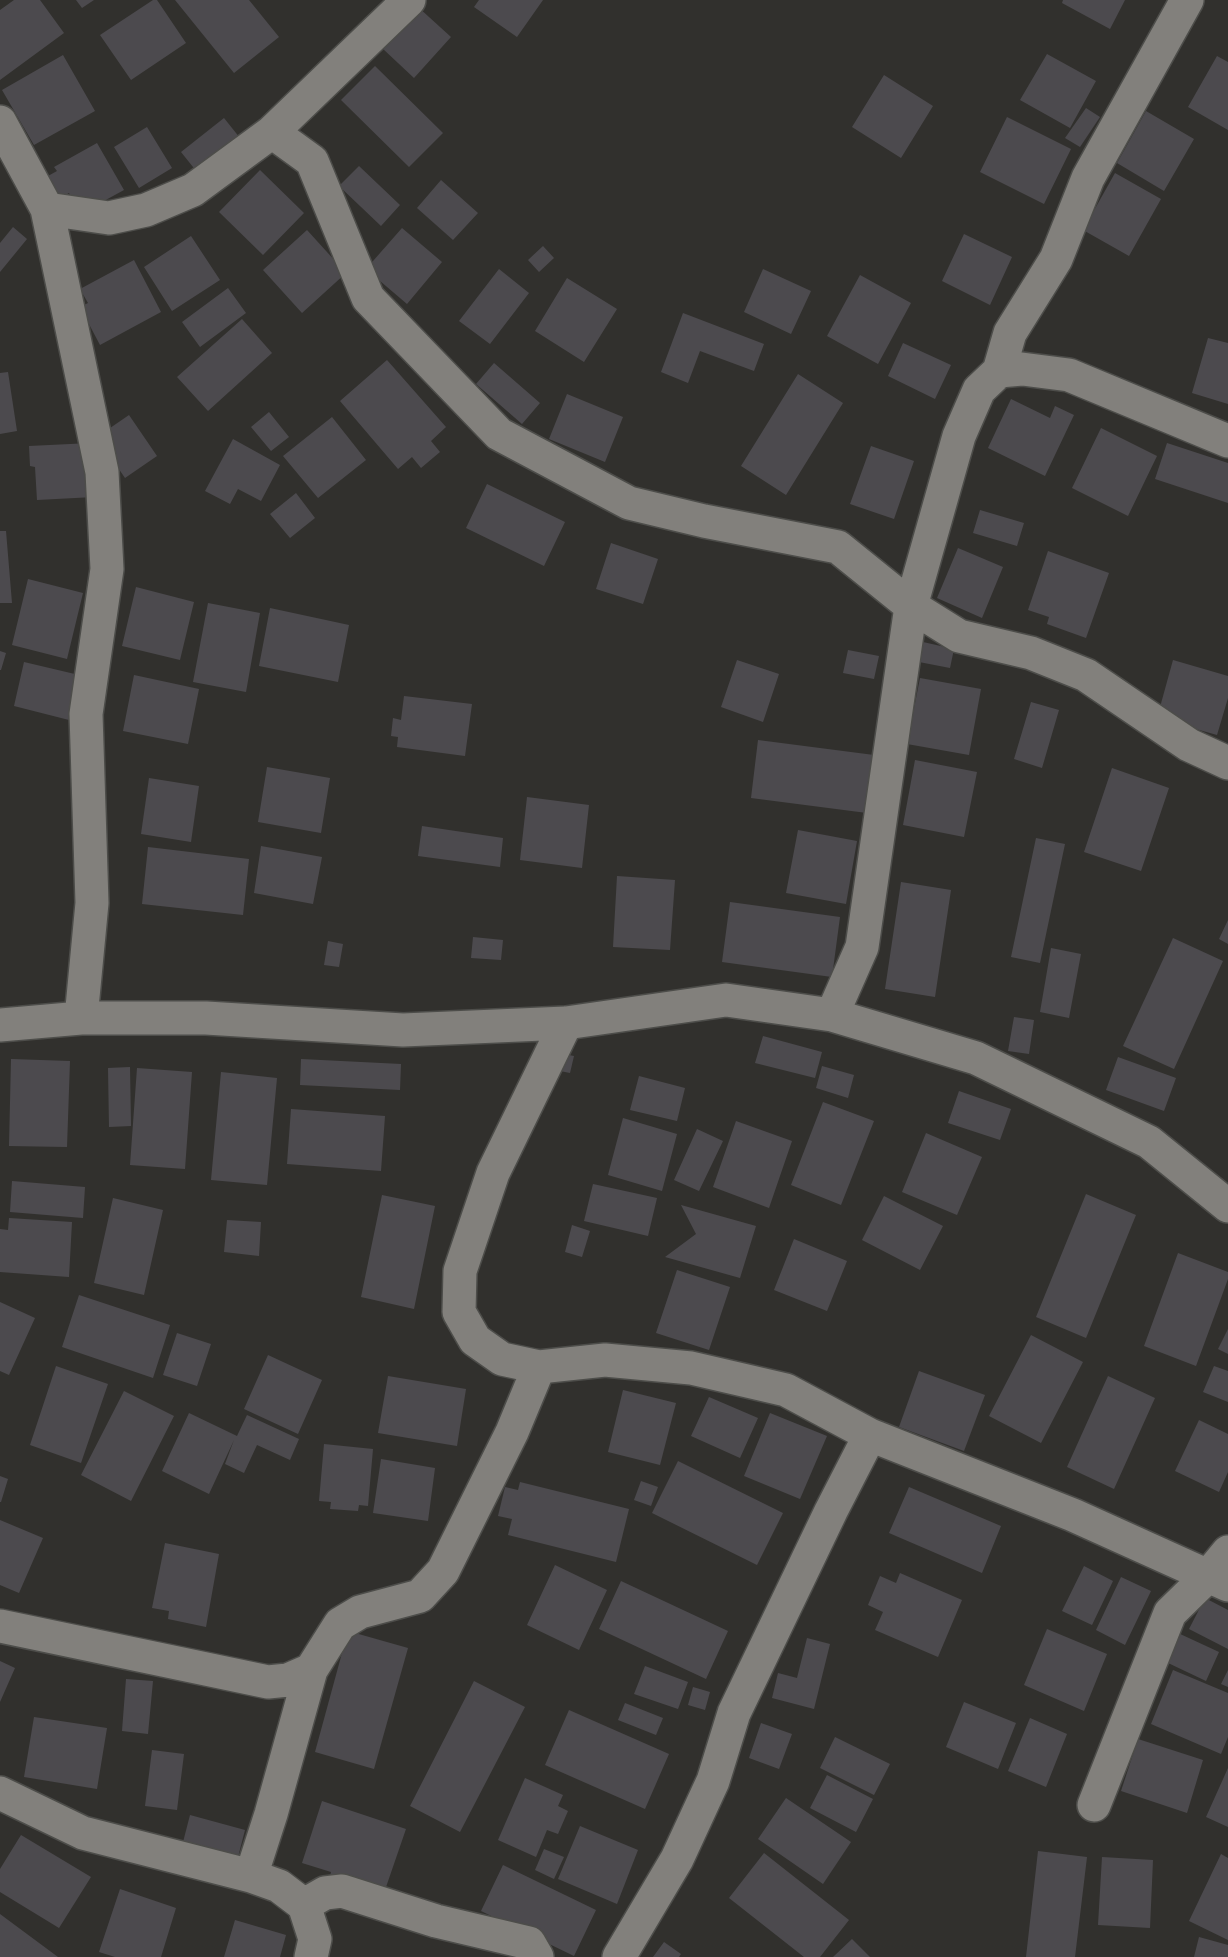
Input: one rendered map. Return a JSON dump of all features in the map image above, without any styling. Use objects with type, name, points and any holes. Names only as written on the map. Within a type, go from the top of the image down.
[{"type":"street","points":[[47,209],[109,218],[146,210],[193,190],[272,132],[409,0]]},
{"type":"street","points":[[832,1016],[862,947],[911,606],[958,436],[979,390],[999,371],[1010,333],[1056,259],[1088,178],[1187,0]]},
{"type":"street","points":[[0,122],[47,209],[102,472],[107,569],[86,714],[92,903],[81,1018]]},
{"type":"street","points":[[272,132],[312,161],[368,298],[499,434],[629,503],[704,521],[838,547],[911,606],[959,636],[1031,653],[1086,675],[1189,745],[1228,763]]},
{"type":"street","points":[[999,371],[1022,369],[1069,375],[1228,441]]},
{"type":"street","points":[[0,1025],[81,1018],[206,1018],[403,1030],[566,1023],[726,1000],[832,1016],[976,1058],[1149,1142],[1228,1206]]},
{"type":"street","points":[[566,1023],[493,1173],[460,1271],[459,1312],[475,1340],[502,1359],[539,1367],[605,1360],[691,1368],[786,1390],[870,1435],[1222,1571]]},
{"type":"street","points":[[251,1876],[272,1814],[311,1670],[340,1624],[360,1612],[420,1596],[443,1571],[512,1432],[539,1367]]},
{"type":"street","points":[[619,1957],[677,1859],[713,1781],[734,1713],[870,1435]]},
{"type":"street","points":[[1094,1805],[1170,1613],[1222,1571]]},
{"type":"street","points":[[0,1626],[268,1682],[288,1680],[311,1670]]},
{"type":"street","points":[[0,1793],[83,1833],[251,1876],[279,1886],[304,1905],[315,1939],[311,1957]]},
{"type":"street","points":[[304,1905],[325,1893],[342,1891],[436,1921],[529,1943],[537,1957]]},
{"type":"building","points":[[14,0],[40,0],[64,33],[0,80],[0,10]]},
{"type":"building","points":[[76,0],[94,0],[82,8]]},
{"type":"building","points":[[153,0],[157,0],[186,43],[131,80],[100,35]]},
{"type":"building","points":[[175,0],[249,0],[279,37],[234,73]]},
{"type":"building","points":[[479,0],[543,0],[517,37],[474,7]]},
{"type":"building","points":[[1063,0],[1125,0],[1110,29],[1062,3]]},
{"type":"building","points":[[418,7],[451,37],[414,78],[382,48]]},
{"type":"building","points":[[1047,54],[1096,81],[1070,128],[1020,100]]},
{"type":"building","points":[[63,55],[95,111],[34,145],[2,90]]},
{"type":"building","points":[[1217,56],[1228,62],[1228,130],[1188,107]]},
{"type":"building","points":[[375,66],[443,133],[409,167],[341,100]]},
{"type":"building","points":[[884,75],[933,106],[901,158],[852,127]]},
{"type":"building","points":[[1086,108],[1100,117],[1080,147],[1065,138]]},
{"type":"building","points":[[1146,111],[1194,139],[1164,191],[1117,163]]},
{"type":"building","points":[[1007,117],[1071,149],[1044,204],[980,172]]},
{"type":"building","points":[[224,118],[240,138],[197,172],[181,152]]},
{"type":"building","points":[[147,127],[172,168],[139,188],[114,147]]},
{"type":"building","points":[[97,143],[124,190],[80,214],[69,193],[60,198],[48,176],[57,171],[54,167]]},
{"type":"building","points":[[359,166],[400,205],[381,226],[339,186]]},
{"type":"building","points":[[260,170],[304,213],[263,255],[219,212]]},
{"type":"building","points":[[1115,173],[1161,199],[1129,256],[1083,230]]},
{"type":"building","points":[[441,180],[478,213],[453,240],[417,208]]},
{"type":"building","points":[[13,227],[27,239],[0,272],[0,243]]},
{"type":"building","points":[[402,228],[442,262],[407,304],[366,269]]},
{"type":"building","points":[[307,230],[346,273],[302,313],[263,270]]},
{"type":"building","points":[[964,234],[1012,257],[990,305],[942,281]]},
{"type":"building","points":[[191,236],[220,280],[172,311],[144,267]]},
{"type":"building","points":[[543,246],[554,258],[539,272],[528,260]]},
{"type":"building","points":[[134,260],[161,312],[100,345],[80,307],[88,303],[80,289]]},
{"type":"building","points":[[499,269],[529,293],[490,344],[459,321]]},
{"type":"building","points":[[763,269],[811,291],[791,334],[744,312]]},
{"type":"building","points":[[860,275],[911,303],[878,364],[827,336]]},
{"type":"building","points":[[567,278],[617,309],[584,362],[535,331]]},
{"type":"building","points":[[228,288],[246,313],[200,347],[182,322]]},
{"type":"building","points":[[683,313],[764,344],[754,371],[700,351],[688,383],[661,372]]},
{"type":"building","points":[[242,319],[272,353],[208,411],[177,377]]},
{"type":"building","points":[[1208,338],[1228,343],[1228,404],[1192,393]]},
{"type":"building","points":[[903,343],[951,365],[935,399],[888,376]]},
{"type":"building","points":[[387,360],[446,427],[431,441],[440,452],[421,468],[412,457],[398,469],[340,401]]},
{"type":"building","points":[[494,363],[540,403],[522,424],[476,384]]},
{"type":"building","points":[[8,372],[17,431],[0,434],[0,373]]},
{"type":"building","points":[[798,374],[843,403],[786,495],[741,466]]},
{"type":"building","points":[[567,394],[623,417],[605,462],[549,439]]},
{"type":"building","points":[[1011,399],[1050,418],[1055,406],[1074,415],[1045,476],[988,448]]},
{"type":"building","points":[[269,412],[289,437],[271,451],[251,427]]},
{"type":"building","points":[[129,415],[157,456],[125,478],[97,437]]},
{"type":"building","points":[[332,417],[366,460],[318,498],[283,456]]},
{"type":"building","points":[[1101,428],[1157,456],[1128,516],[1072,488]]},
{"type":"building","points":[[233,439],[280,465],[261,501],[238,489],[230,504],[205,491]]},
{"type":"building","points":[[91,443],[94,497],[37,500],[35,467],[30,466],[29,446]]},
{"type":"building","points":[[1167,443],[1228,463],[1228,503],[1155,479]]},
{"type":"building","points":[[871,446],[914,461],[894,519],[850,504]]},
{"type":"building","points":[[487,484],[565,522],[544,566],[466,528]]},
{"type":"building","points":[[296,493],[315,518],[290,538],[270,514]]},
{"type":"building","points":[[980,510],[1024,523],[1017,546],[973,533]]},
{"type":"building","points":[[0,531],[6,531],[12,603],[0,603]]},
{"type":"building","points":[[611,543],[658,559],[643,604],[596,589]]},
{"type":"building","points":[[958,548],[1003,567],[982,618],[937,598]]},
{"type":"building","points":[[1048,551],[1109,573],[1086,638],[1047,624],[1049,617],[1028,610]]},
{"type":"building","points":[[28,579],[83,593],[67,659],[12,645]]},
{"type":"building","points":[[136,587],[194,602],[180,660],[122,646]]},
{"type":"building","points":[[208,603],[260,613],[246,692],[193,682]]},
{"type":"building","points":[[270,608],[349,625],[338,682],[259,666]]},
{"type":"building","points":[[923,642],[954,649],[950,668],[919,662]]},
{"type":"building","points":[[848,650],[879,656],[874,679],[843,673]]},
{"type":"building","points":[[0,651],[6,653],[1,670],[0,670]]},
{"type":"building","points":[[737,660],[779,674],[763,722],[721,707]]},
{"type":"building","points":[[1173,660],[1228,676],[1228,698],[1217,735],[1157,718]]},
{"type":"building","points":[[24,662],[79,675],[69,720],[14,706]]},
{"type":"building","points":[[134,675],[199,689],[188,744],[123,731]]},
{"type":"building","points":[[920,678],[981,689],[969,755],[907,744]]},
{"type":"building","points":[[404,696],[472,704],[465,756],[397,747],[398,737],[391,736],[393,718],[401,720]]},
{"type":"building","points":[[1031,702],[1059,710],[1042,768],[1014,759]]},
{"type":"building","points":[[758,740],[874,755],[867,813],[751,798]]},
{"type":"building","points":[[915,760],[977,772],[964,837],[903,825]]},
{"type":"building","points":[[267,767],[330,778],[321,833],[258,822]]},
{"type":"building","points":[[1112,768],[1169,788],[1141,871],[1084,852]]},
{"type":"building","points":[[149,778],[199,786],[191,842],[141,834]]},
{"type":"building","points":[[527,797],[589,805],[582,868],[520,860]]},
{"type":"building","points":[[422,826],[503,838],[500,867],[418,856]]},
{"type":"building","points":[[798,830],[857,841],[846,904],[786,893]]},
{"type":"building","points":[[1036,838],[1065,844],[1040,963],[1011,957]]},
{"type":"building","points":[[261,846],[322,857],[313,904],[254,893]]},
{"type":"building","points":[[148,847],[249,859],[243,915],[142,904]]},
{"type":"building","points":[[617,876],[675,880],[670,950],[613,947]]},
{"type":"building","points":[[901,882],[951,890],[935,997],[885,989]]},
{"type":"building","points":[[730,902],[840,917],[832,977],[722,962]]},
{"type":"building","points":[[1228,920],[1228,944],[1219,939]]},
{"type":"building","points":[[473,937],[503,940],[501,960],[471,958]]},
{"type":"building","points":[[1173,938],[1223,961],[1174,1069],[1123,1046]]},
{"type":"building","points":[[328,941],[343,944],[339,967],[324,965]]},
{"type":"building","points":[[1051,948],[1081,954],[1069,1018],[1040,1012]]},
{"type":"building","points":[[1014,1017],[1034,1020],[1029,1054],[1008,1051]]},
{"type":"building","points":[[763,1036],[822,1052],[815,1078],[755,1063]]},
{"type":"building","points":[[558,1053],[574,1056],[570,1073],[555,1070]]},
{"type":"building","points":[[1118,1057],[1176,1078],[1164,1111],[1106,1090]]},
{"type":"building","points":[[11,1059],[70,1061],[67,1147],[9,1146]]},
{"type":"building","points":[[301,1059],[401,1064],[400,1090],[300,1085]]},
{"type":"building","points":[[822,1066],[854,1075],[848,1098],[816,1088]]},
{"type":"building","points":[[130,1067],[131,1126],[109,1127],[108,1068]]},
{"type":"building","points":[[137,1068],[192,1072],[185,1169],[130,1165]]},
{"type":"building","points":[[221,1072],[277,1078],[267,1185],[211,1180]]},
{"type":"building","points":[[639,1076],[685,1088],[677,1121],[630,1110]]},
{"type":"building","points":[[959,1091],[1011,1109],[1000,1140],[948,1123]]},
{"type":"building","points":[[823,1102],[874,1121],[841,1205],[791,1185]]},
{"type":"building","points":[[291,1109],[385,1116],[381,1171],[287,1164]]},
{"type":"building","points":[[623,1118],[677,1134],[662,1191],[608,1175]]},
{"type":"building","points":[[736,1121],[792,1141],[769,1208],[713,1187]]},
{"type":"building","points":[[697,1129],[723,1141],[699,1191],[674,1180]]},
{"type":"building","points":[[926,1133],[982,1157],[957,1215],[902,1192]]},
{"type":"building","points":[[12,1181],[85,1187],[83,1218],[10,1212]]},
{"type":"building","points":[[593,1184],[657,1198],[648,1236],[584,1221]]},
{"type":"building","points":[[1086,1194],[1136,1215],[1086,1338],[1036,1317]]},
{"type":"building","points":[[382,1195],[435,1206],[414,1309],[361,1297]]},
{"type":"building","points":[[884,1196],[943,1226],[920,1270],[862,1240]]},
{"type":"building","points":[[113,1198],[163,1210],[144,1295],[94,1283]]},
{"type":"building","points":[[681,1205],[756,1226],[740,1278],[665,1257],[696,1234]]},
{"type":"building","points":[[9,1218],[72,1222],[69,1277],[0,1272],[0,1229],[8,1230]]},
{"type":"building","points":[[227,1220],[261,1222],[259,1256],[224,1252]]},
{"type":"building","points":[[572,1225],[590,1231],[582,1257],[565,1252]]},
{"type":"building","points":[[794,1239],[847,1261],[827,1311],[774,1290]]},
{"type":"building","points":[[1178,1253],[1228,1272],[1228,1279],[1196,1366],[1144,1346]]},
{"type":"building","points":[[677,1270],[730,1287],[709,1350],[656,1333]]},
{"type":"building","points":[[79,1295],[170,1325],[153,1378],[62,1347]]},
{"type":"building","points":[[0,1302],[35,1318],[9,1375],[0,1371]]},
{"type":"building","points":[[1228,1329],[1228,1354],[1218,1349]]},
{"type":"building","points":[[177,1333],[211,1344],[197,1386],[163,1375]]},
{"type":"building","points":[[1031,1335],[1083,1362],[1041,1443],[989,1416]]},
{"type":"building","points":[[268,1355],[322,1380],[298,1434],[244,1409]]},
{"type":"building","points":[[56,1366],[108,1384],[81,1463],[30,1445]]},
{"type":"building","points":[[1214,1366],[1228,1371],[1228,1402],[1203,1392]]},
{"type":"building","points":[[919,1371],[985,1395],[964,1451],[899,1427]]},
{"type":"building","points":[[388,1376],[466,1389],[457,1446],[378,1433]]},
{"type":"building","points":[[1108,1376],[1155,1398],[1114,1489],[1067,1467]]},
{"type":"building","points":[[623,1390],[676,1403],[660,1465],[608,1452]]},
{"type":"building","points":[[124,1391],[174,1416],[131,1501],[81,1475]]},
{"type":"building","points":[[709,1397],[758,1418],[740,1458],[691,1436]]},
{"type":"building","points":[[189,1413],[237,1436],[247,1415],[299,1439],[290,1460],[257,1445],[244,1473],[225,1464],[234,1440],[209,1494],[162,1471]]},
{"type":"building","points":[[770,1413],[827,1436],[800,1499],[744,1476]]},
{"type":"building","points":[[1199,1420],[1228,1434],[1228,1472],[1219,1492],[1175,1471]]},
{"type":"building","points":[[324,1444],[373,1449],[368,1506],[359,1505],[358,1511],[330,1509],[331,1502],[319,1501]]},
{"type":"building","points":[[381,1459],[435,1468],[428,1521],[373,1513]]},
{"type":"building","points":[[678,1461],[783,1513],[757,1565],[652,1513]]},
{"type":"building","points":[[0,1476],[8,1479],[1,1502],[0,1502]]},
{"type":"building","points":[[641,1481],[658,1487],[651,1506],[634,1500]]},
{"type":"building","points":[[520,1482],[629,1509],[616,1562],[508,1535],[512,1519],[498,1516],[505,1487],[518,1490]]},
{"type":"building","points":[[909,1487],[1001,1526],[982,1573],[889,1533]]},
{"type":"building","points":[[0,1520],[43,1538],[19,1593],[0,1585]]},
{"type":"building","points":[[165,1543],[219,1554],[206,1627],[168,1619],[169,1611],[152,1608]]},
{"type":"building","points":[[555,1565],[607,1590],[579,1650],[527,1625]]},
{"type":"building","points":[[1084,1566],[1113,1581],[1092,1625],[1062,1611]]},
{"type":"building","points":[[900,1573],[962,1600],[938,1657],[875,1630],[883,1612],[868,1605],[880,1576],[896,1583]]},
{"type":"building","points":[[1121,1577],[1151,1591],[1125,1645],[1096,1630]]},
{"type":"building","points":[[621,1581],[728,1631],[706,1679],[599,1629]]},
{"type":"building","points":[[1205,1598],[1228,1610],[1228,1649],[1189,1629]]},
{"type":"building","points":[[1047,1629],[1107,1654],[1084,1711],[1024,1685]]},
{"type":"building","points":[[348,1631],[408,1648],[374,1769],[315,1752]]},
{"type":"building","points":[[1178,1633],[1219,1652],[1206,1681],[1166,1662]]},
{"type":"building","points":[[807,1638],[830,1644],[814,1709],[772,1698],[778,1673],[797,1678]]},
{"type":"building","points":[[0,1661],[15,1668],[0,1702]]},
{"type":"building","points":[[645,1666],[688,1682],[678,1709],[634,1694]]},
{"type":"building","points":[[1173,1670],[1228,1693],[1228,1737],[1221,1754],[1151,1724]]},
{"type":"building","points":[[1228,1670],[1228,1687],[1221,1684]]},
{"type":"building","points":[[126,1679],[153,1681],[148,1734],[122,1731]]},
{"type":"building","points":[[474,1681],[525,1707],[460,1832],[410,1806]]},
{"type":"building","points":[[693,1687],[710,1692],[705,1710],[688,1705]]},
{"type":"building","points":[[964,1702],[1016,1723],[998,1769],[946,1747]]},
{"type":"building","points":[[625,1703],[663,1718],[656,1735],[618,1720]]},
{"type":"building","points":[[569,1710],[669,1754],[645,1809],[545,1765]]},
{"type":"building","points":[[34,1717],[107,1728],[97,1789],[24,1777]]},
{"type":"building","points":[[1030,1718],[1067,1734],[1046,1787],[1008,1771]]},
{"type":"building","points":[[761,1723],[792,1734],[779,1769],[749,1758]]},
{"type":"building","points":[[835,1737],[890,1764],[874,1795],[820,1768]]},
{"type":"building","points":[[1138,1739],[1203,1760],[1187,1813],[1121,1791]]},
{"type":"building","points":[[152,1750],[184,1754],[177,1810],[145,1806]]},
{"type":"building","points":[[1228,1768],[1228,1827],[1206,1817]]},
{"type":"building","points":[[827,1775],[873,1799],[856,1832],[810,1808]]},
{"type":"building","points":[[525,1778],[563,1795],[558,1806],[568,1811],[558,1834],[547,1830],[536,1857],[498,1840]]},
{"type":"building","points":[[786,1798],[851,1842],[823,1884],[758,1839]]},
{"type":"building","points":[[322,1801],[406,1829],[385,1890],[330,1877],[331,1872],[302,1863]]},
{"type":"building","points":[[190,1815],[245,1830],[237,1861],[182,1846]]},
{"type":"building","points":[[580,1826],[638,1850],[617,1904],[558,1879]]},
{"type":"building","points":[[21,1835],[91,1877],[59,1928],[0,1892],[0,1869]]},
{"type":"building","points":[[544,1849],[564,1857],[554,1879],[535,1870]]},
{"type":"building","points":[[1038,1851],[1087,1857],[1075,1957],[1026,1957]]},
{"type":"building","points":[[764,1853],[849,1920],[820,1957],[804,1957],[729,1898]]},
{"type":"building","points":[[1221,1854],[1228,1858],[1228,1940],[1189,1921]]},
{"type":"building","points":[[1102,1857],[1153,1860],[1150,1928],[1098,1925]]},
{"type":"building","points":[[503,1865],[596,1910],[574,1956],[481,1911]]},
{"type":"building","points":[[120,1889],[176,1908],[161,1957],[115,1957],[99,1952]]},
{"type":"building","points":[[0,1914],[58,1957],[0,1957]]},
{"type":"building","points":[[235,1920],[286,1935],[280,1957],[224,1957]]},
{"type":"building","points":[[1199,1937],[1228,1945],[1228,1957],[1194,1957]]},
{"type":"building","points":[[852,1939],[870,1957],[833,1957]]},
{"type":"building","points":[[664,1942],[681,1954],[679,1957],[653,1957]]}]
